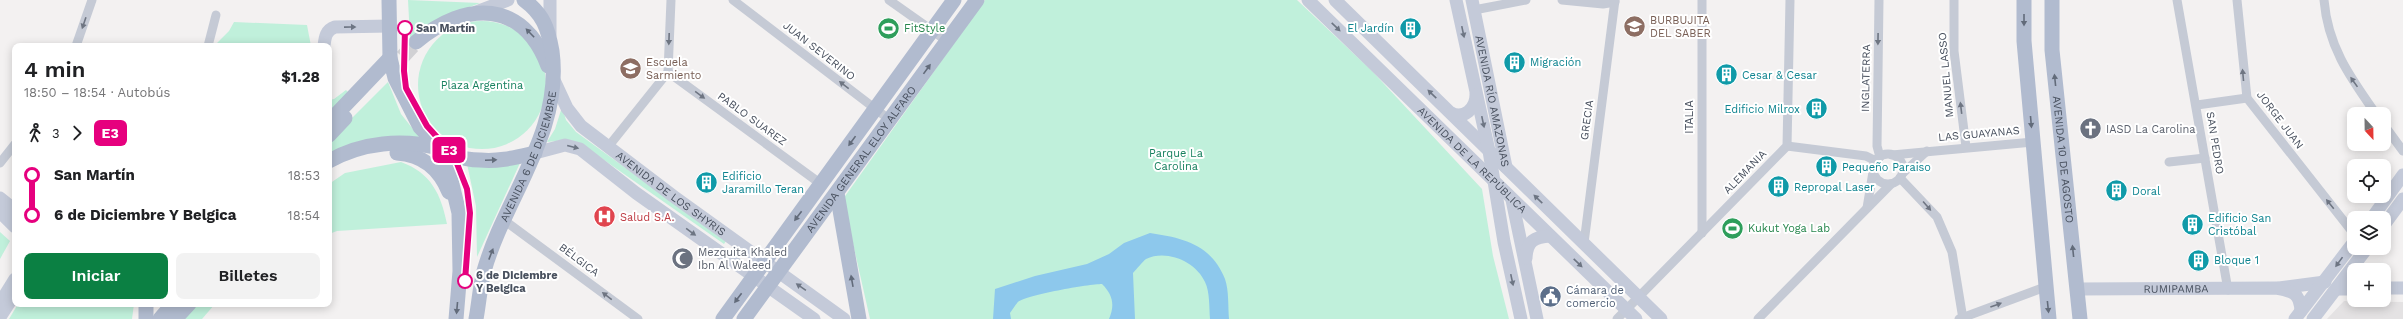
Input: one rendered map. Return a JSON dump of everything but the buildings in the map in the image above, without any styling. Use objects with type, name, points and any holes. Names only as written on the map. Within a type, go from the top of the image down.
[{"type":"main road","points":[[389,0],[390,58],[398,84],[420,127],[441,149],[454,156],[480,160],[504,159],[535,153]]},
{"type":"main road","points":[[416,42],[446,22],[508,0]]},
{"type":"main road","name":"AVENIDA 6 DE DICIEMBRE","points":[[476,319],[484,272],[535,153],[549,112],[554,80],[550,35],[538,14],[524,0]]},
{"type":"main road","points":[[550,0],[550,35]]},
{"type":"main road","name":"AVENIDA GENERAL ELOY ALFARO","points":[[723,319],[766,262],[954,0]]},
{"type":"main road","name":"AVENIDA GENERAL ELOY ALFARO","points":[[744,319],[977,0]]},
{"type":"main road","name":"AVENIDA DE LA REPÚBLICA","points":[[1308,0],[1550,236],[1622,314],[1636,319]]},
{"type":"main road","name":"AVENIDA DE LA REPÚBLICA","points":[[1335,0],[1661,319]]},
{"type":"main road","name":"AVENIDA RÍO AMAZONAS","points":[[1456,0],[1489,151],[1504,242],[1521,319]]},
{"type":"main road","points":[[2024,0],[2024,41],[2049,319]]},
{"type":"main road","name":"AVENIDA 10 DE AGOSTO","points":[[2052,0],[2052,49],[2080,319]]},
{"type":"main road","name":"AVENIDA RÍO AMAZONAS","points":[[1473,5],[1537,319]]},
{"type":"main road","points":[[476,12],[502,14],[522,25],[539,43],[554,80]]},
{"type":"main road","points":[[324,43],[326,34],[330,29],[335,27],[390,26]]},
{"type":"main road","points":[[332,119],[390,58]]},
{"type":"main road","points":[[332,132],[387,74]]},
{"type":"main road","name":"AVENIDA DE LOS SHYRIS","points":[[554,80],[574,118],[581,126],[844,319]]},
{"type":"main road","points":[[1451,113],[1459,115],[1469,111],[1475,104],[1477,93]]},
{"type":"main road","points":[[332,160],[362,146],[379,144],[400,144],[441,149]]},
{"type":"main road","name":"AVENIDA DE LOS SHYRIS","points":[[535,153],[565,145],[580,149],[636,193],[754,278],[814,319]]},
{"type":"main road","points":[[441,149],[450,176],[459,213],[460,271],[456,319]]},
{"type":"main road","points":[[332,169],[351,159],[373,154],[412,154],[426,160],[436,171],[446,186],[459,213]]},
{"type":"main road","points":[[2377,211],[2403,175]]},
{"type":"main road","points":[[837,193],[859,319]]},
{"type":"main road","points":[[0,198],[12,217]]},
{"type":"main road","points":[[2391,216],[2403,200]]},
{"type":"main road","points":[[0,212],[12,219]]},
{"type":"main road","points":[[1526,268],[1528,244],[1538,237],[1550,236]]},
{"type":"main road","points":[[2305,316],[2324,282],[2347,251]]},
{"type":"main road","points":[[2305,316],[2337,289],[2347,278]]},
{"type":"main road","name":"RUMIPAMBA","points":[[2077,289],[2228,290],[2276,288],[2324,282]]},
{"type":"main road","points":[[0,303],[12,287]]},
{"type":"main road","points":[[0,317],[12,288]]},
{"type":"main road","name":"RUMIPAMBA","points":[[2276,288],[2298,295],[2305,316]]},
{"type":"main road","points":[[2391,288],[2403,288]]},
{"type":"main road","points":[[2337,289],[2347,289]]},
{"type":"main road","points":[[146,307],[146,319]]},
{"type":"main road","points":[[160,319],[170,307]]},
{"type":"main road","points":[[175,319],[186,307]]},
{"type":"street","points":[[77,43],[92,0]]},
{"type":"street","points":[[608,147],[668,72],[671,0]]},
{"type":"street","name":"JUAN SEVERINO","points":[[733,0],[890,120]]},
{"type":"street","points":[[889,0],[947,41]]},
{"type":"street","points":[[1473,5],[1526,0]]},
{"type":"street","points":[[1562,0],[1603,4],[1615,1]]},
{"type":"street","name":"ITALIA","points":[[1702,0],[1702,233]]},
{"type":"street","points":[[1790,0],[1787,146],[1866,156],[1878,159],[1892,155],[1901,161],[1902,175],[1937,217],[1952,252],[1962,318],[2045,287]]},
{"type":"street","name":"INGLATERRA","points":[[1878,159],[1879,0]]},
{"type":"street","name":"MANUEL LASSO","points":[[1954,0],[1954,51],[1966,147]]},
{"type":"street","name":"SAN PEDRO","points":[[2177,0],[2197,105],[2228,290]]},
{"type":"street","name":"JORGE JUAN","points":[[2237,0],[2247,98],[2347,225]]},
{"type":"street","points":[[2324,0],[2332,42],[2346,71],[2371,107]]},
{"type":"street","name":"GRECIA","points":[[1584,243],[1615,1]]},
{"type":"street","points":[[209,43],[216,15]]},
{"type":"street","name":"PABLO SUAREZ","points":[[668,72],[821,184]]},
{"type":"street","points":[[2197,105],[2247,98]]},
{"type":"street","points":[[2391,135],[2403,151]]},
{"type":"street","name":"LAS GUAYANAS","points":[[1892,155],[2033,142]]},
{"type":"street","name":"ALEMANIA","points":[[1622,314],[1787,146]]},
{"type":"street","points":[[0,163],[12,148]]},
{"type":"street","name":"LAS GUAYANAS","points":[[1902,175],[1928,151]]},
{"type":"street","points":[[2169,162],[2205,158]]},
{"type":"street","points":[[1867,208],[1873,172],[1878,159]]},
{"type":"street","points":[[1873,172],[1880,182],[1891,184]]},
{"type":"street","points":[[1758,319],[1891,184],[1902,175]]},
{"type":"street","name":"BÉLGICA","points":[[505,221],[638,319]]},
{"type":"shaded area","points":[[2344,301],[2347,301],[2347,307],[2391,307],[2391,302],[2403,302],[2403,319],[2327,319]]},
{"type":"green space","points":[[408,0],[480,3],[436,20],[410,38]]},
{"type":"green space","name":"Parque La Carolina","points":[[985,0],[1297,0],[1372,71],[1482,189],[1493,256],[1509,319],[870,319],[843,199]]},
{"type":"green space","name":"Plaza Argentina","points":[[488,21],[512,28],[523,35],[532,44],[541,60],[545,72],[545,98],[539,115],[532,126],[523,135],[512,142],[495,148],[476,149],[452,142],[441,135],[432,126],[425,115],[419,98],[418,79],[425,55],[432,44],[441,35],[452,28],[469,22]]},
{"type":"green space","points":[[234,22],[307,25],[310,43],[217,43],[229,31]]},
{"type":"green space","points":[[388,82],[401,114],[420,138],[373,139],[352,144],[332,152],[332,138]]},
{"type":"green space","points":[[346,90],[349,93],[332,114],[332,99]]},
{"type":"green space","points":[[562,107],[566,120],[576,132],[726,241],[724,244],[594,153],[566,140],[547,142],[555,129]]},
{"type":"green space","points":[[401,162],[411,167],[420,172],[433,186],[442,203],[447,224],[337,231],[332,233],[332,182],[345,173]]},
{"type":"green space","points":[[520,163],[477,257],[476,206],[467,164]]},
{"type":"green space","points":[[0,232],[10,241],[0,259]]},
{"type":"green space","points":[[16,307],[134,307],[132,319],[9,319]]},
{"type":"green space","points":[[195,307],[212,307],[202,319],[184,319]]},
{"type":"water","points":[[1150,233],[1174,237],[1195,245],[1204,250],[1212,258],[1219,267],[1225,279],[1228,293],[1229,319],[1210,319],[1208,290],[1205,282],[1201,275],[1188,263],[1172,257],[1154,256],[1146,259],[1133,273],[1135,319],[1109,319],[1112,309],[1112,300],[1109,292],[1102,284],[1058,290],[1023,299],[1018,302],[1010,313],[1011,319],[993,319],[995,289],[1035,276],[1087,264],[1109,254],[1124,243]]},
{"type":"tunnel","points":[[387,74],[416,42]]},
{"type":"bus line","name":"E3","points":[[405,28],[406,48],[404,71],[406,88],[411,100],[427,126],[454,156],[467,189],[470,213],[465,281]]},
{"type":"place","name":"BURBUJITA DEL SABER","points":[[1634,26]]},
{"type":"place","name":"San Martín","points":[[405,28]]},
{"type":"place","name":"FitStyle","points":[[889,28]]},
{"type":"place","name":"El Jardín","points":[[1410,28]]},
{"type":"place","name":"Migración","points":[[1515,62]]},
{"type":"place","name":"Escuela Sarmiento","points":[[631,68]]},
{"type":"place","name":"Cesar & Cesar","points":[[1727,75]]},
{"type":"place","name":"Edificio Milrox","points":[[1816,109]]},
{"type":"place","name":"IASD La Carolina","points":[[2090,129]]},
{"type":"place","name":"Pequeño Paraiso","points":[[1826,167]]},
{"type":"place","name":"Edificio Jaramillo Teran","points":[[706,182]]},
{"type":"place","name":"Repropal Laser","points":[[1779,187]]},
{"type":"place","name":"Doral","points":[[2117,191]]},
{"type":"place","name":"Salud S.A.","points":[[604,217]]},
{"type":"place","name":"Edificio San Cristóbal","points":[[2193,224]]},
{"type":"place","name":"Kukut Yoga Lab","points":[[1733,228]]},
{"type":"place","name":"Mezquita Khaled Ibn Al Waleed","points":[[683,258]]},
{"type":"place","name":"Bloque 1","points":[[2198,260]]},
{"type":"place","name":"6 de Diciembre Y Belgica","points":[[465,281]]},
{"type":"place","name":"Cámara de comercio","points":[[1550,296]]}]
